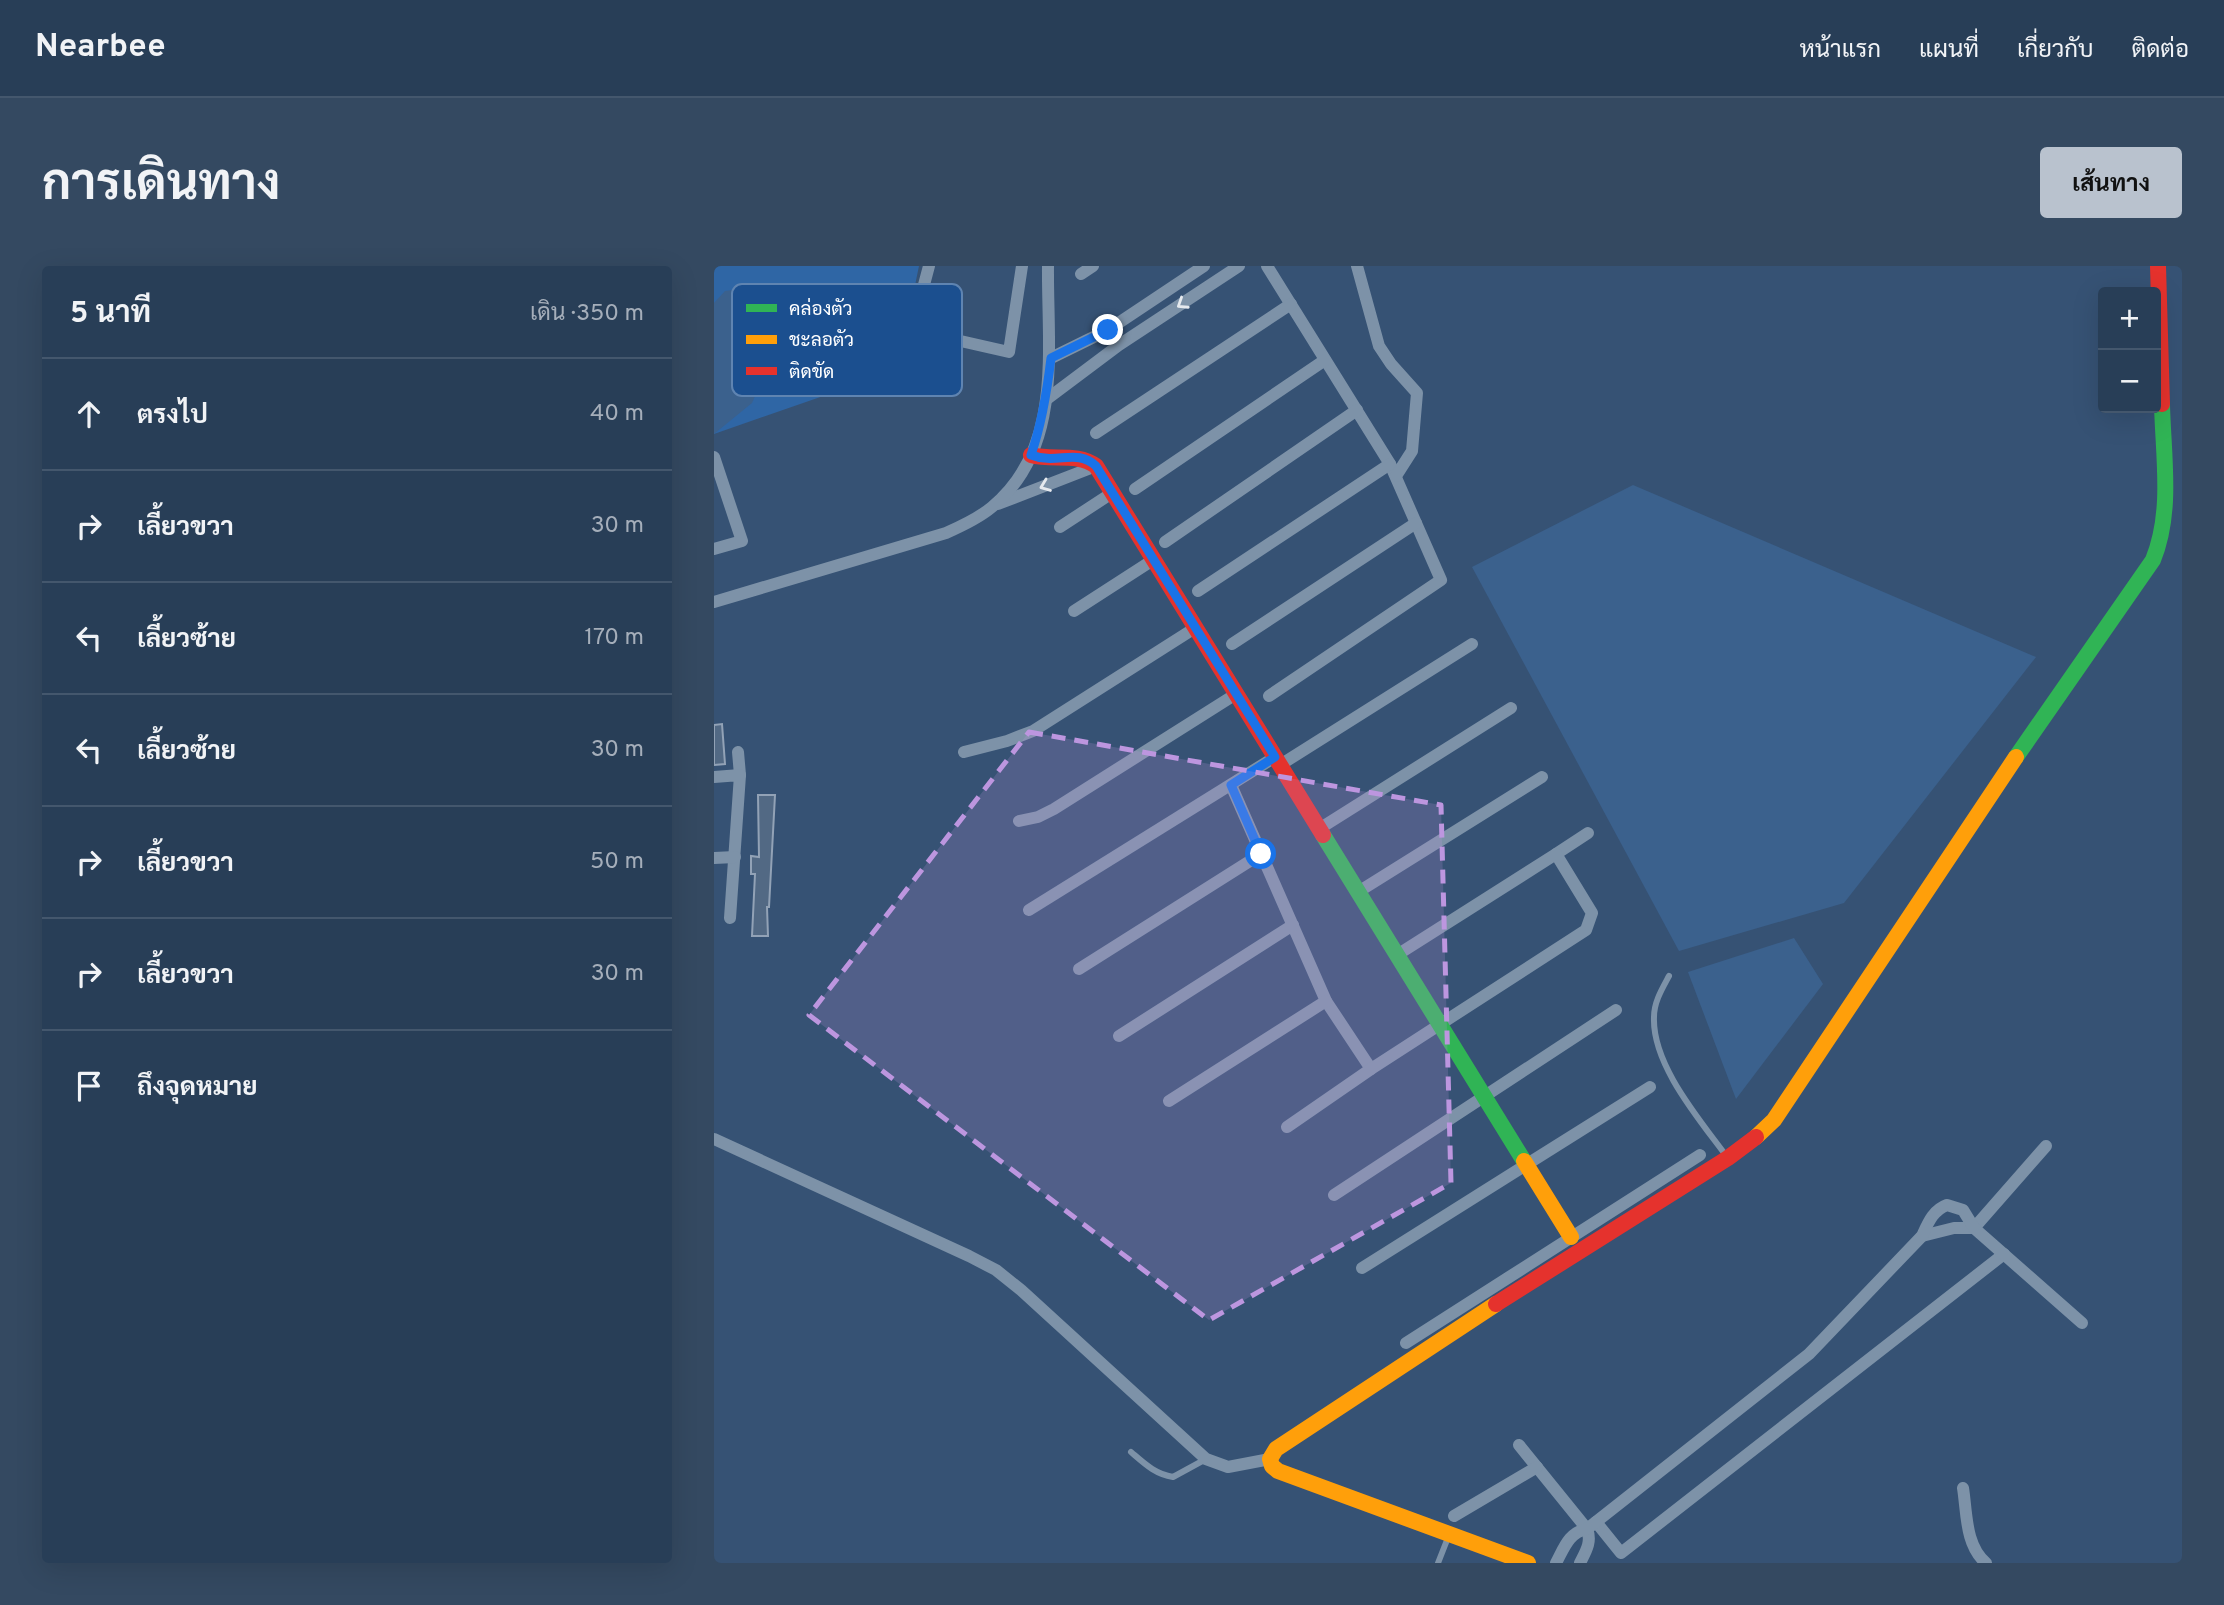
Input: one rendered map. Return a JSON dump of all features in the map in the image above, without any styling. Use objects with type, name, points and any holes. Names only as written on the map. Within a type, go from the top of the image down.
[{"type":"street","points":[[924,284],[929,266]]},
{"type":"street","points":[[962,341],[1009,352],[1022,266]]},
{"type":"street","points":[[994,506],[1020,476],[1031,455],[1047,399],[1051,358],[1047,316],[1048,266]]},
{"type":"street","points":[[1051,358],[1108,330],[1204,266]]},
{"type":"street","points":[[1047,399],[1119,345],[1239,266]]},
{"type":"street","points":[[1267,266],[1390,464],[1441,580],[1269,696]]},
{"type":"street","points":[[1357,266],[1379,346],[1417,393],[1412,450],[1396,476]]},
{"type":"street","points":[[1528,1563],[1446,1541],[1278,1471],[1272,1466],[1270,1459],[1276,1449],[1526,1284],[1728,1158],[1773,1120],[1794,1092],[2031,735],[2153,560],[2161,540],[2165,518],[2158,266]]},
{"type":"street","points":[[1096,433],[1291,304]]},
{"type":"street","points":[[1135,489],[1325,359]]},
{"type":"street","points":[[1165,542],[1357,410]]},
{"type":"street","points":[[1031,455],[1052,460],[1078,457],[1089,460],[1096,466],[1571,1237]]},
{"type":"street","points":[[714,457],[742,541],[714,549]]},
{"type":"street","points":[[1198,591],[1390,464]]},
{"type":"street","points":[[714,602],[946,533],[974,520],[994,506],[1096,466]]},
{"type":"street","points":[[1060,527],[1112,493]]},
{"type":"street","points":[[1232,644],[1416,523]]},
{"type":"street","points":[[1073,611],[1153,560]]},
{"type":"street","points":[[964,752],[1007,741],[1033,730],[1195,628]]},
{"type":"street","points":[[1029,910],[1231,785],[1278,761],[1472,644]]},
{"type":"street","points":[[1019,821],[1038,817],[1054,809],[1236,694]]},
{"type":"street","points":[[1319,829],[1511,708]]},
{"type":"street","points":[[730,918],[740,775],[738,752]]},
{"type":"street","points":[[714,777],[740,775]]},
{"type":"street","points":[[1359,892],[1542,776]]},
{"type":"street","points":[[1231,785],[1326,1001],[1371,1069]]},
{"type":"street","points":[[1397,955],[1588,833]]},
{"type":"street","points":[[1079,969],[1261,854]]},
{"type":"street","points":[[1287,1127],[1371,1069],[1586,930],[1592,913],[1556,854]]},
{"type":"street","points":[[714,858],[735,857]]},
{"type":"street","points":[[1119,1036],[1293,925]]},
{"type":"street","points":[[1169,1101],[1326,1001]]},
{"type":"street","points":[[1334,1195],[1616,1010]]},
{"type":"street","points":[[1362,1268],[1650,1087]]},
{"type":"street","points":[[714,1139],[897,1221],[996,1270],[1021,1290],[1203,1460],[1228,1467],[1270,1459]]},
{"type":"street","points":[[1922,1236],[1954,1228],[1974,1228],[2046,1146]]},
{"type":"street","points":[[1406,1343],[1700,1154]]},
{"type":"street","points":[[1556,1563],[1576,1531],[1591,1525],[1808,1354],[1922,1236],[1940,1207],[1947,1205],[1963,1210],[1974,1228],[2082,1323]]},
{"type":"street","points":[[1519,1445],[1591,1525],[1621,1553],[2004,1254]]},
{"type":"street","points":[[1454,1516],[1537,1467]]},
{"type":"street","points":[[1963,1488],[1970,1538],[1974,1549],[1986,1563]]},
{"type":"street","points":[[1580,1563],[1588,1547],[1591,1525]]},
{"type":"lane","points":[[1669,976],[1656,1001],[1656,1036],[1672,1077],[1728,1158]]},
{"type":"lane","points":[[1131,1452],[1161,1475],[1173,1478],[1203,1460]]},
{"type":"lane","points":[[1438,1563],[1446,1541]]},
{"type":"highlighted area","points":[[1029,732],[1441,805],[1451,1183],[1209,1320],[809,1015]]},
{"type":"shaded area","points":[[714,266],[919,266],[915,284],[732,284],[732,396],[823,396],[714,434]]},
{"type":"shaded area","points":[[732,290],[732,396],[755,396],[752,403],[714,434],[714,303],[725,291]]},
{"type":"shaded area","points":[[1633,485],[2036,657],[1844,903],[1679,951],[1472,567]]},
{"type":"shaded area","points":[[1794,938],[1823,984],[1736,1099],[1688,972]]},
{"type":"building","points":[[722,724],[725,764],[714,765],[714,725]]},
{"type":"building","points":[[758,795],[775,795],[767,907],[768,936],[752,936],[755,874],[751,874],[751,856],[759,857]]},
{"type":"traffic: fast","points":[[2016,757],[2153,560],[2165,503],[2162,404]]},
{"type":"traffic: fast","points":[[1323,835],[1524,1161]]},
{"type":"traffic: slow","points":[[1756,1137],[1774,1120],[2016,757]]},
{"type":"traffic: slow","points":[[1524,1161],[1571,1237]]},
{"type":"traffic: slow","points":[[1496,1304],[1276,1449],[1270,1459],[1272,1466],[1278,1471],[1528,1563]]},
{"type":"traffic: jam","points":[[2158,266],[2162,404]]},
{"type":"traffic: jam","points":[[1031,455],[1081,459],[1096,466],[1323,835]]},
{"type":"traffic: jam","points":[[1496,1304],[1728,1158],[1756,1137]]},
{"type":"route","points":[[1108,330],[1051,358],[1047,399],[1031,455],[1052,460],[1078,457],[1089,460],[1096,466],[1275,757],[1231,785],[1261,854]]}]
